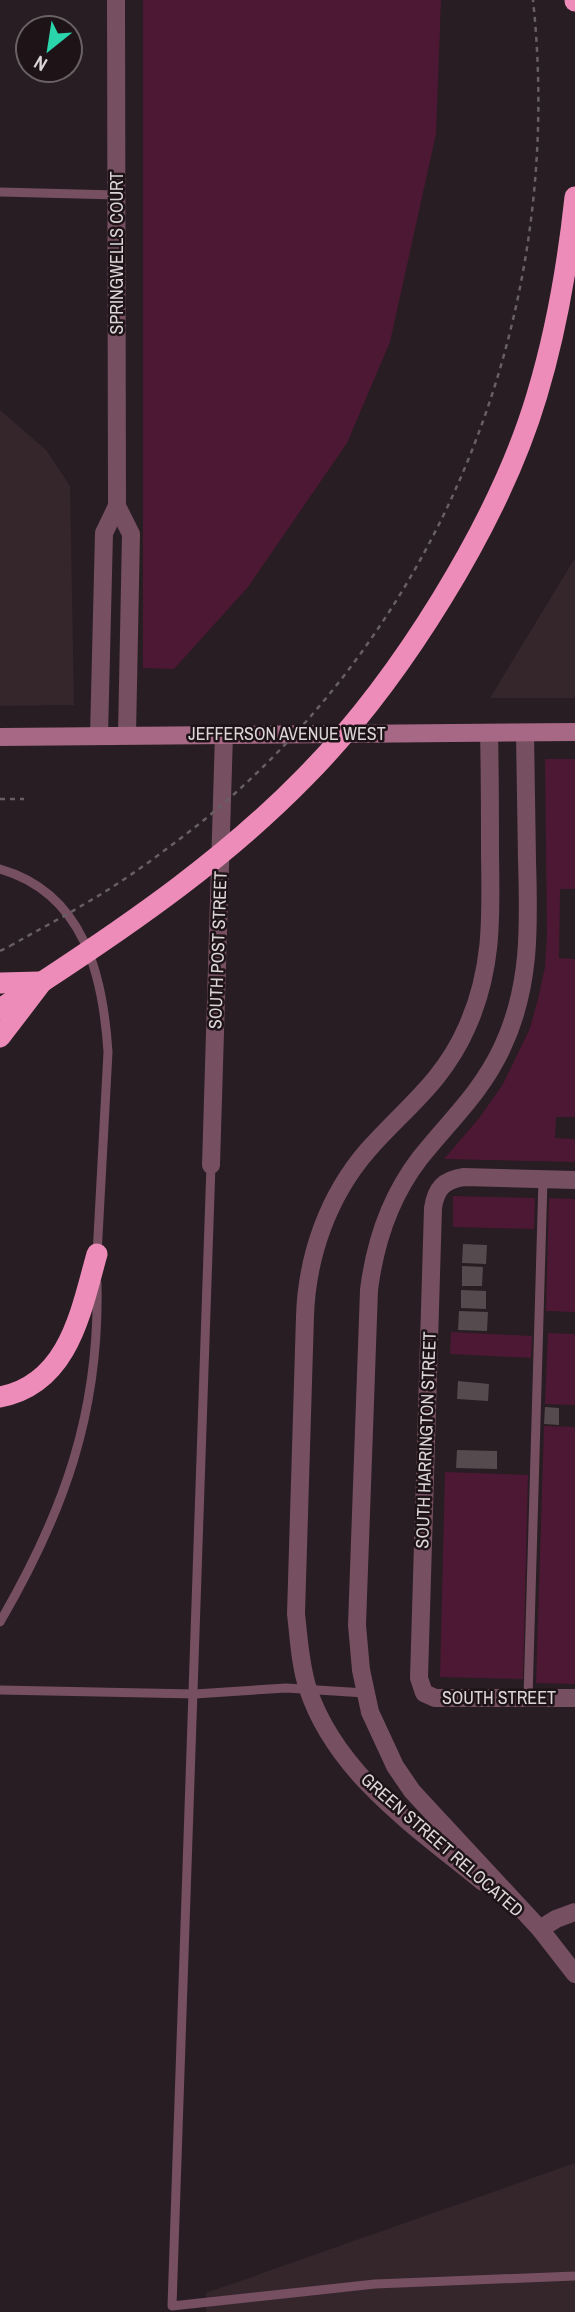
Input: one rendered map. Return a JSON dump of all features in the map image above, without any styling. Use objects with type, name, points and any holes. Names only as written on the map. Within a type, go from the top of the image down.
[{"type":"highway","points":[[0,1009],[117,932],[201,870],[278,803],[353,723],[435,608],[504,482],[537,394],[562,280],[575,197]]},
{"type":"highway","points":[[0,983],[42,982]]},
{"type":"highway","points":[[0,1037],[42,982]]},
{"type":"highway","points":[[0,1397],[15,1393],[38,1381],[58,1361],[77,1322],[97,1254]]},
{"type":"main road","name":"JEFFERSON AVENUE WEST","points":[[0,737],[575,732]]},
{"type":"street","name":"SPRINGWELLS COURT","points":[[99,736],[104,533],[117,506],[116,0]]},
{"type":"street","name":"SPRINGWELLS COURT","points":[[117,506],[131,534],[127,735]]},
{"type":"street","name":"GREEN STREET RELOCATED","points":[[489,733],[491,929],[481,990],[460,1042],[441,1073],[350,1174],[324,1225],[310,1268],[305,1307],[296,1598],[300,1649],[308,1689],[336,1743],[374,1790],[540,1929]]},
{"type":"street","name":"GREEN STREET RELOCATED","points":[[525,733],[529,928],[526,968],[519,1001],[508,1034],[481,1086],[418,1161],[399,1191],[381,1231],[371,1277],[357,1625],[365,1693],[376,1728],[395,1766],[412,1791],[540,1929]]},
{"type":"street","name":"SOUTH POST STREET","points":[[211,1165],[225,734]]},
{"type":"street","name":"SOUTH HARRINGTON STREET","points":[[424,1693],[419,1683],[433,1208],[439,1187],[448,1180],[464,1177],[544,1179]]},
{"type":"street","points":[[544,1179],[575,1180]]},
{"type":"street","name":"SOUTH STREET","points":[[424,1693],[435,1698],[575,1698]]},
{"type":"street","points":[[575,1912],[540,1929],[575,1974]]},
{"type":"lane","points":[[0,192],[117,195]]},
{"type":"lane","points":[[0,869],[30,882],[59,905],[78,926],[93,962],[105,1019],[108,1052],[97,1254],[98,1301],[90,1400],[79,1445],[49,1527],[0,1622]]},
{"type":"lane","points":[[211,1165],[172,2306],[375,2284],[575,2276]]},
{"type":"lane","points":[[527,1698],[544,1179]]},
{"type":"lane","points":[[0,1690],[195,1694],[286,1688],[365,1693]]},
{"type":"path","points":[[0,951],[83,906],[140,869],[241,787],[270,760],[333,690],[407,583],[442,516],[493,398],[515,313],[534,210],[539,135],[540,98],[533,0]]},
{"type":"path","points":[[0,799],[24,799]]},
{"type":"shaded area","points":[[143,0],[441,0],[436,134],[390,342],[347,443],[248,587],[174,669],[143,668]]},
{"type":"shaded area","points":[[0,410],[46,450],[70,486],[74,705],[0,706]]},
{"type":"shaded area","points":[[575,558],[575,698],[490,698]]},
{"type":"shaded area","points":[[545,759],[575,759],[575,889],[560,889],[559,958],[575,959],[575,1117],[556,1117],[555,1138],[575,1139],[575,1162],[444,1159],[480,1117],[503,1084],[530,1028],[538,999],[545,967],[547,936]]},
{"type":"shaded area","points":[[453,1196],[535,1198],[534,1229],[453,1227]]},
{"type":"shaded area","points":[[549,1198],[575,1199],[575,1312],[546,1311]]},
{"type":"shaded area","points":[[451,1332],[532,1336],[531,1358],[450,1354]]},
{"type":"shaded area","points":[[548,1333],[575,1334],[575,1405],[545,1404]]},
{"type":"shaded area","points":[[544,1426],[575,1427],[575,1684],[536,1683]]},
{"type":"shaded area","points":[[445,1472],[528,1475],[523,1679],[440,1677]]},
{"type":"shaded area","points":[[575,2163],[575,2312],[206,2312],[206,2293]]},
{"type":"building","points":[[463,1244],[487,1245],[486,1264],[462,1263]]},
{"type":"building","points":[[462,1266],[483,1267],[482,1286],[462,1286]]},
{"type":"building","points":[[461,1290],[486,1291],[486,1309],[461,1308]]},
{"type":"building","points":[[459,1311],[488,1312],[487,1331],[458,1330]]},
{"type":"building","points":[[458,1381],[489,1384],[488,1401],[457,1399]]},
{"type":"building","points":[[545,1407],[559,1408],[559,1425],[544,1424]]},
{"type":"building","points":[[457,1450],[497,1451],[497,1469],[456,1468]]}]
